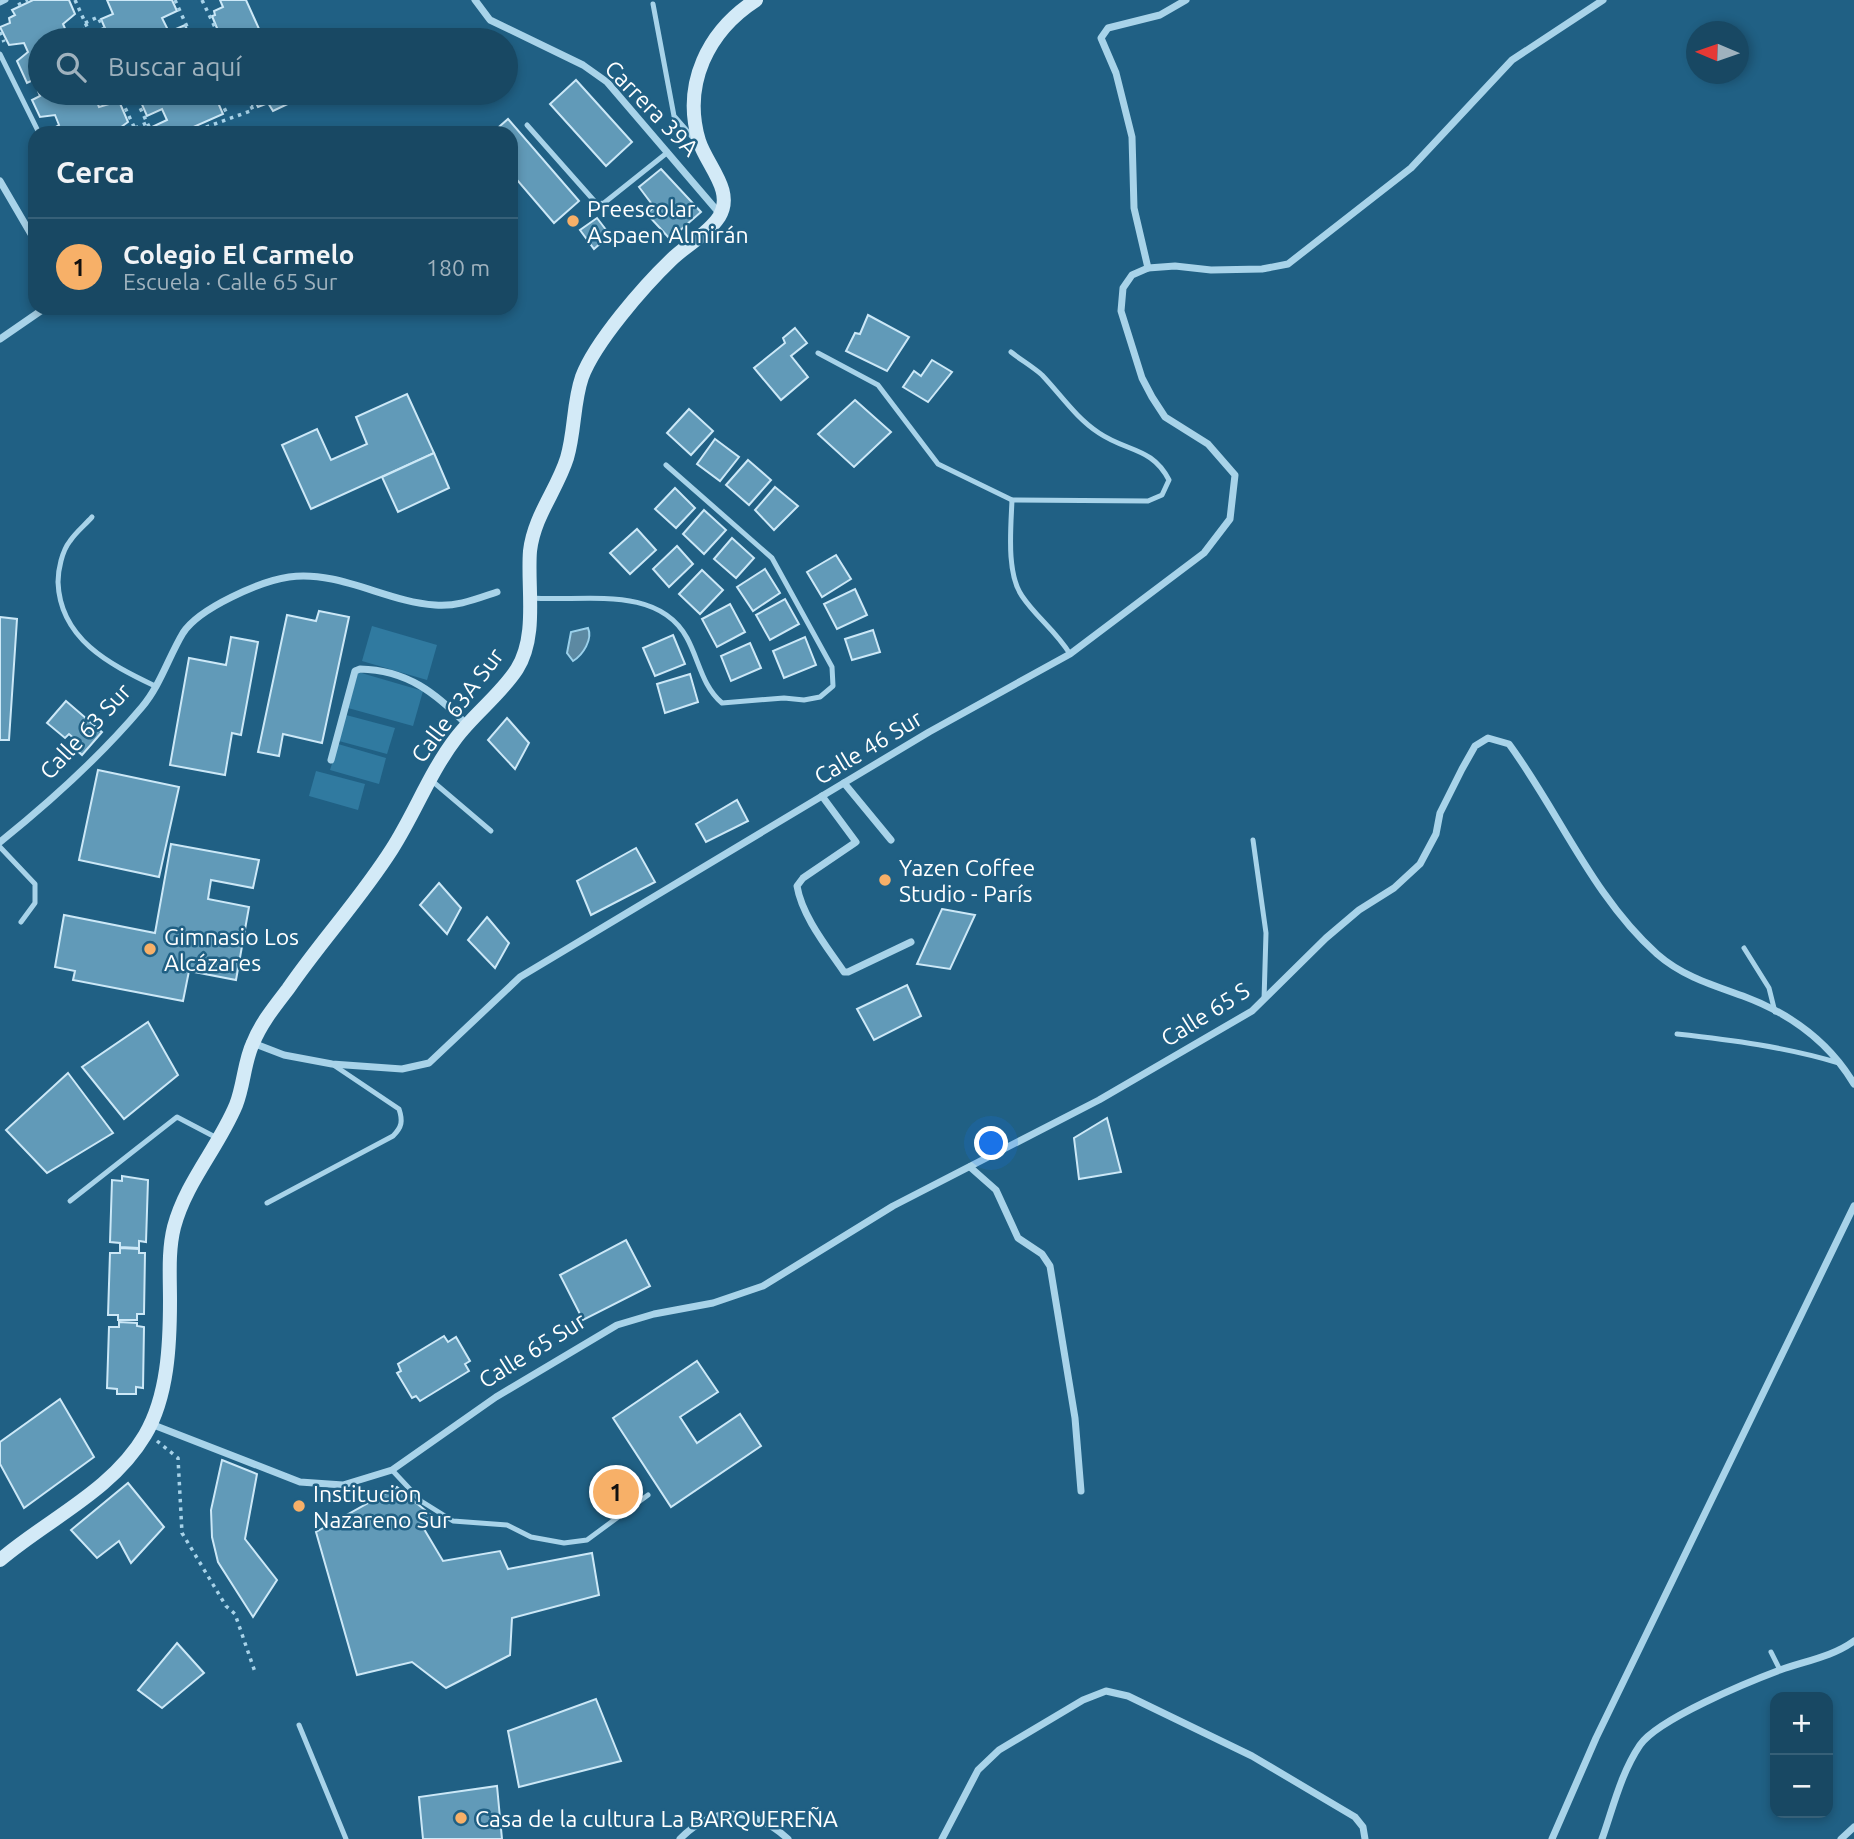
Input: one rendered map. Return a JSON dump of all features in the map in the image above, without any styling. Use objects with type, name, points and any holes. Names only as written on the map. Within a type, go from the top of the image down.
[{"type":"street","name":"Carrera 39A","points":[[475,0],[490,20],[507,28]]},
{"type":"street","points":[[721,214],[724,195],[700,145],[694,118],[695,84],[705,53],[727,22],[756,0]]},
{"type":"street","points":[[1186,0],[1160,15],[1108,28],[1101,38],[1116,73],[1132,137],[1134,208],[1148,268],[1262,269],[1288,264],[1411,168],[1512,60],[1603,0]]},
{"type":"street","name":"Carrera 39A","points":[[518,34],[583,65],[607,82],[721,214]]},
{"type":"street","points":[[0,181],[28,229]]},
{"type":"street","name":"Calle 63A Sur","points":[[253,1043],[300,971],[393,849],[429,777],[467,725],[519,667],[527,634],[531,598],[530,550],[541,510],[567,459],[577,393],[584,371],[636,298],[670,260],[721,214]]},
{"type":"street","name":"Calle 46 Sur","points":[[253,1043],[284,1055],[332,1064],[402,1069],[429,1063],[520,977],[844,783],[1070,654],[1204,553],[1230,519],[1235,498],[1235,475],[1208,444],[1166,417],[1142,377],[1120,300],[1132,275],[1148,268]]},
{"type":"street","points":[[0,339],[35,315]]},
{"type":"street","name":"Calle 63 Sur","points":[[0,844],[66,789],[144,705],[185,629],[233,595],[261,583],[292,576],[326,579],[434,605],[460,604],[496,592]]},
{"type":"street","points":[[331,760],[355,671],[360,668],[420,684],[437,694],[467,725]]},
{"type":"street","name":"Calle 65 S","points":[[934,1185],[1099,1100],[1264,1001],[1326,938],[1359,910],[1394,888],[1420,864],[1436,834],[1440,813],[1475,746],[1488,738],[1509,744],[1597,880],[1657,954],[1704,983],[1775,1012],[1815,1037],[1842,1064],[1854,1084]]},
{"type":"street","points":[[844,783],[891,839]]},
{"type":"street","points":[[822,796],[856,842],[803,878],[797,886],[799,899],[834,958],[844,972],[848,972],[911,942]]},
{"type":"street","points":[[0,1560],[79,1503],[123,1464],[148,1429],[169,1350],[173,1231],[187,1191],[219,1139],[237,1102],[253,1043]]},
{"type":"street","points":[[970,1167],[996,1190],[1017,1238],[1042,1254],[1051,1266],[1075,1418],[1081,1490]]},
{"type":"street","name":"Calle 65 Sur","points":[[148,1429],[300,1482],[343,1485],[392,1470],[496,1397],[617,1325],[654,1314],[713,1303],[763,1286],[893,1206],[934,1185]]},
{"type":"street","points":[[1552,1839],[1596,1738],[1854,1206]]},
{"type":"street","points":[[1602,1839],[1628,1765],[1641,1743],[1659,1727],[1780,1670],[1840,1651],[1854,1641]]},
{"type":"street","points":[[942,1839],[978,1770],[999,1750],[1083,1700],[1106,1691],[1128,1696],[1252,1756],[1356,1817],[1363,1827],[1365,1839]]},
{"type":"street","points":[[680,1839],[695,1824],[726,1813],[751,1816],[777,1828],[788,1839]]},
{"type":"street","points":[[1841,1839],[1854,1827]]},
{"type":"lane","points":[[0,3],[6,0]]},
{"type":"lane","points":[[653,4],[674,116],[685,132],[700,145]]},
{"type":"lane","points":[[0,54],[36,126]]},
{"type":"lane","points":[[527,125],[597,204],[604,204],[668,152]]},
{"type":"lane","points":[[818,353],[878,385],[938,464],[1012,500],[1148,500],[1162,495],[1169,480],[1161,465],[1143,452],[1101,434],[1078,415],[1041,374],[1011,352]]},
{"type":"lane","points":[[531,598],[609,598],[633,601],[658,610],[676,621],[687,638],[710,693],[722,703],[784,698],[804,700],[820,697],[833,686],[832,667],[772,558],[666,465]]},
{"type":"lane","points":[[1012,500],[1010,555],[1021,595],[1057,632],[1070,654]]},
{"type":"lane","points":[[92,517],[68,543],[58,573],[59,600],[72,630],[92,650],[117,668],[155,686]]},
{"type":"lane","points":[[429,777],[491,831]]},
{"type":"lane","points":[[1254,840],[1266,933],[1264,1001]]},
{"type":"lane","points":[[0,844],[35,884],[35,903],[21,922]]},
{"type":"lane","points":[[1744,948],[1769,988],[1775,1012]]},
{"type":"lane","points":[[1677,1034],[1750,1042],[1804,1052],[1842,1064]]},
{"type":"lane","points":[[267,1203],[393,1136],[400,1129],[403,1120],[399,1109],[332,1064]]},
{"type":"lane","points":[[70,1202],[177,1117],[219,1139]]},
{"type":"lane","points":[[392,1470],[421,1501],[453,1521],[507,1525],[531,1536],[564,1543],[587,1540],[648,1495]]},
{"type":"lane","points":[[1772,1652],[1780,1670]]},
{"type":"lane","points":[[299,1725],[346,1839]]},
{"type":"path","points":[[75,0],[87,28]]},
{"type":"path","points":[[175,0],[188,28]]},
{"type":"path","points":[[202,0],[214,28]]},
{"type":"path","points":[[85,23],[98,18],[103,28]]},
{"type":"path","points":[[124,105],[134,126]]},
{"type":"path","points":[[139,105],[148,126]]},
{"type":"path","points":[[222,105],[228,117]]},
{"type":"path","points":[[207,126],[253,110],[251,105]]},
{"type":"path","points":[[143,126],[147,123]]},
{"type":"path","points":[[148,1429],[178,1458],[182,1533],[226,1606],[235,1614],[255,1672]]},
{"type":"shaded area","points":[[372,626],[437,645],[427,680],[362,661]]},
{"type":"shaded area","points":[[588,628],[586,646],[573,661],[567,653],[571,632]]},
{"type":"shaded area","points":[[358,672],[423,691],[413,726],[348,708]]},
{"type":"shaded area","points":[[346,715],[395,728],[387,754],[339,741]]},
{"type":"shaded area","points":[[338,744],[386,758],[379,784],[330,770]]},
{"type":"shaded area","points":[[316,771],[365,784],[358,810],[309,796]]},
{"type":"building","points":[[33,0],[69,0],[75,14],[63,24],[65,28],[28,28],[28,52],[24,43],[9,45],[0,27],[10,23],[9,18],[15,15],[12,10]]},
{"type":"building","points":[[107,0],[172,0],[177,11],[162,18],[167,28],[105,28],[101,19],[113,14]]},
{"type":"building","points":[[220,0],[246,0],[259,28],[217,28],[212,16],[215,15],[214,11],[223,7]]},
{"type":"building","points":[[28,52],[27,83],[17,61]]},
{"type":"building","points":[[576,80],[632,142],[606,166],[550,104]]},
{"type":"building","points":[[34,105],[121,105],[128,122],[123,126],[57,126],[55,115],[40,117]]},
{"type":"building","points":[[142,105],[219,105],[223,114],[196,126],[154,126],[167,120],[162,109],[147,116]]},
{"type":"building","points":[[269,105],[286,105],[273,111]]},
{"type":"building","points":[[508,119],[514,126],[500,126]]},
{"type":"building","points":[[518,131],[579,201],[554,223],[518,181]]},
{"type":"building","points":[[661,169],[701,212],[670,239],[647,214],[654,207],[639,187]]},
{"type":"building","points":[[597,218],[610,235],[594,249],[580,230]]},
{"type":"building","points":[[868,315],[909,337],[887,371],[846,351],[855,333],[860,334]]},
{"type":"building","points":[[795,328],[807,343],[791,356],[808,377],[781,400],[754,368],[785,343],[783,338]]},
{"type":"building","points":[[932,360],[952,372],[928,402],[903,387],[914,371],[921,376]]},
{"type":"building","points":[[407,394],[434,453],[311,509],[282,445],[317,429],[331,460],[367,444],[356,417]]},
{"type":"building","points":[[855,400],[891,432],[854,467],[818,434]]},
{"type":"building","points":[[689,409],[713,431],[691,455],[667,433]]},
{"type":"building","points":[[715,439],[739,457],[720,481],[697,464]]},
{"type":"building","points":[[434,453],[449,488],[398,512],[382,477]]},
{"type":"building","points":[[748,460],[771,480],[749,505],[726,485]]},
{"type":"building","points":[[775,487],[798,506],[774,530],[755,510]]},
{"type":"building","points":[[675,488],[695,508],[676,528],[655,509]]},
{"type":"building","points":[[704,510],[726,530],[704,554],[683,534]]},
{"type":"building","points":[[637,529],[656,550],[630,574],[610,553]]},
{"type":"building","points":[[732,538],[754,558],[736,578],[714,559]]},
{"type":"building","points":[[677,546],[693,564],[669,587],[653,569]]},
{"type":"building","points":[[836,555],[851,579],[822,597],[807,572]]},
{"type":"building","points":[[765,569],[780,593],[753,611],[737,587]]},
{"type":"building","points":[[702,570],[723,590],[700,614],[679,594]]},
{"type":"building","points":[[855,589],[867,615],[837,629],[824,604]]},
{"type":"building","points":[[785,599],[799,624],[770,640],[756,615]]},
{"type":"building","points":[[730,604],[745,632],[717,647],[702,619]]},
{"type":"building","points":[[319,611],[349,617],[322,743],[283,734],[279,756],[258,752],[287,615],[316,621]]},
{"type":"building","points":[[0,617],[17,619],[9,740],[0,740]]},
{"type":"building","points":[[873,630],[880,652],[852,660],[845,639]]},
{"type":"building","points":[[673,635],[685,664],[655,676],[643,648]]},
{"type":"building","points":[[231,637],[258,642],[241,735],[232,733],[225,775],[170,765],[189,658],[226,665]]},
{"type":"building","points":[[805,637],[816,665],[784,678],[773,651]]},
{"type":"building","points":[[750,643],[761,668],[731,681],[721,656]]},
{"type":"building","points":[[690,674],[698,702],[665,713],[657,684]]},
{"type":"building","points":[[66,701],[102,732],[82,755],[73,747],[78,742],[69,734],[65,738],[47,723]]},
{"type":"building","points":[[507,718],[529,743],[515,769],[488,740]]},
{"type":"building","points":[[98,770],[179,787],[159,877],[79,860]]},
{"type":"building","points":[[737,800],[748,821],[706,842],[696,824]]},
{"type":"building","points":[[171,844],[259,860],[253,888],[211,880],[208,899],[249,907],[236,980],[189,971],[183,1001],[73,980],[75,971],[55,967],[64,915],[155,933]]},
{"type":"building","points":[[636,848],[655,882],[591,915],[577,881]]},
{"type":"building","points":[[439,883],[461,908],[447,934],[420,905]]},
{"type":"building","points":[[942,909],[975,915],[950,969],[917,964]]},
{"type":"building","points":[[487,917],[509,943],[495,968],[468,940]]},
{"type":"building","points":[[907,985],[921,1016],[874,1040],[857,1009]]},
{"type":"building","points":[[148,1022],[178,1075],[124,1119],[82,1067]]},
{"type":"building","points":[[68,1073],[113,1133],[47,1173],[6,1130]]},
{"type":"building","points":[[1107,1118],[1121,1172],[1079,1179],[1074,1138]]},
{"type":"building","points":[[122,1176],[148,1180],[146,1242],[139,1241],[139,1248],[120,1247],[120,1243],[110,1242],[112,1180],[122,1181]]},
{"type":"building","points":[[626,1240],[650,1286],[583,1320],[560,1275]]},
{"type":"building","points":[[120,1248],[139,1249],[139,1253],[145,1253],[144,1314],[137,1314],[137,1320],[118,1320],[118,1315],[108,1315],[110,1253],[120,1253]]},
{"type":"building","points":[[119,1322],[137,1323],[137,1326],[144,1327],[143,1388],[136,1387],[136,1394],[117,1394],[117,1389],[107,1388],[109,1327],[119,1327]]},
{"type":"building","points":[[444,1336],[448,1342],[456,1337],[470,1361],[465,1364],[469,1371],[420,1401],[416,1396],[412,1398],[397,1373],[401,1371],[398,1364]]},
{"type":"building","points":[[697,1361],[718,1392],[680,1417],[697,1443],[740,1414],[761,1446],[671,1507],[613,1418]]},
{"type":"building","points":[[60,1399],[94,1457],[24,1508],[0,1464],[0,1442]]},
{"type":"building","points":[[222,1460],[257,1474],[245,1539],[277,1580],[253,1617],[218,1562],[212,1537],[211,1510]]},
{"type":"building","points":[[128,1483],[164,1527],[131,1563],[119,1541],[97,1558],[71,1530]]},
{"type":"building","points":[[397,1487],[432,1516],[424,1529],[443,1561],[500,1551],[508,1569],[592,1553],[599,1595],[512,1618],[510,1655],[446,1688],[412,1662],[357,1675],[316,1532]]},
{"type":"building","points":[[177,1643],[204,1673],[162,1708],[138,1690]]},
{"type":"building","points":[[596,1699],[621,1761],[519,1787],[508,1731]]},
{"type":"building","name":"Casa de la cultura La BARQUEREÑA","points":[[497,1786],[502,1839],[423,1839],[419,1797]]},
{"type":"place","name":"Preescolar Aspaen Almirán","points":[[573,221]]},
{"type":"place","name":"Yazen Coffee Studio - París","points":[[885,880]]},
{"type":"place","name":"Gimnasio Los Alcázares","points":[[150,949]]},
{"type":"place","name":"Colegio El Carmelo","points":[[616,1492]]},
{"type":"place","name":"Institucion Nazareno Sur","points":[[299,1506]]},
{"type":"place","name":"Casa de la cultura La BARQUEREÑA","points":[[461,1818]]}]
